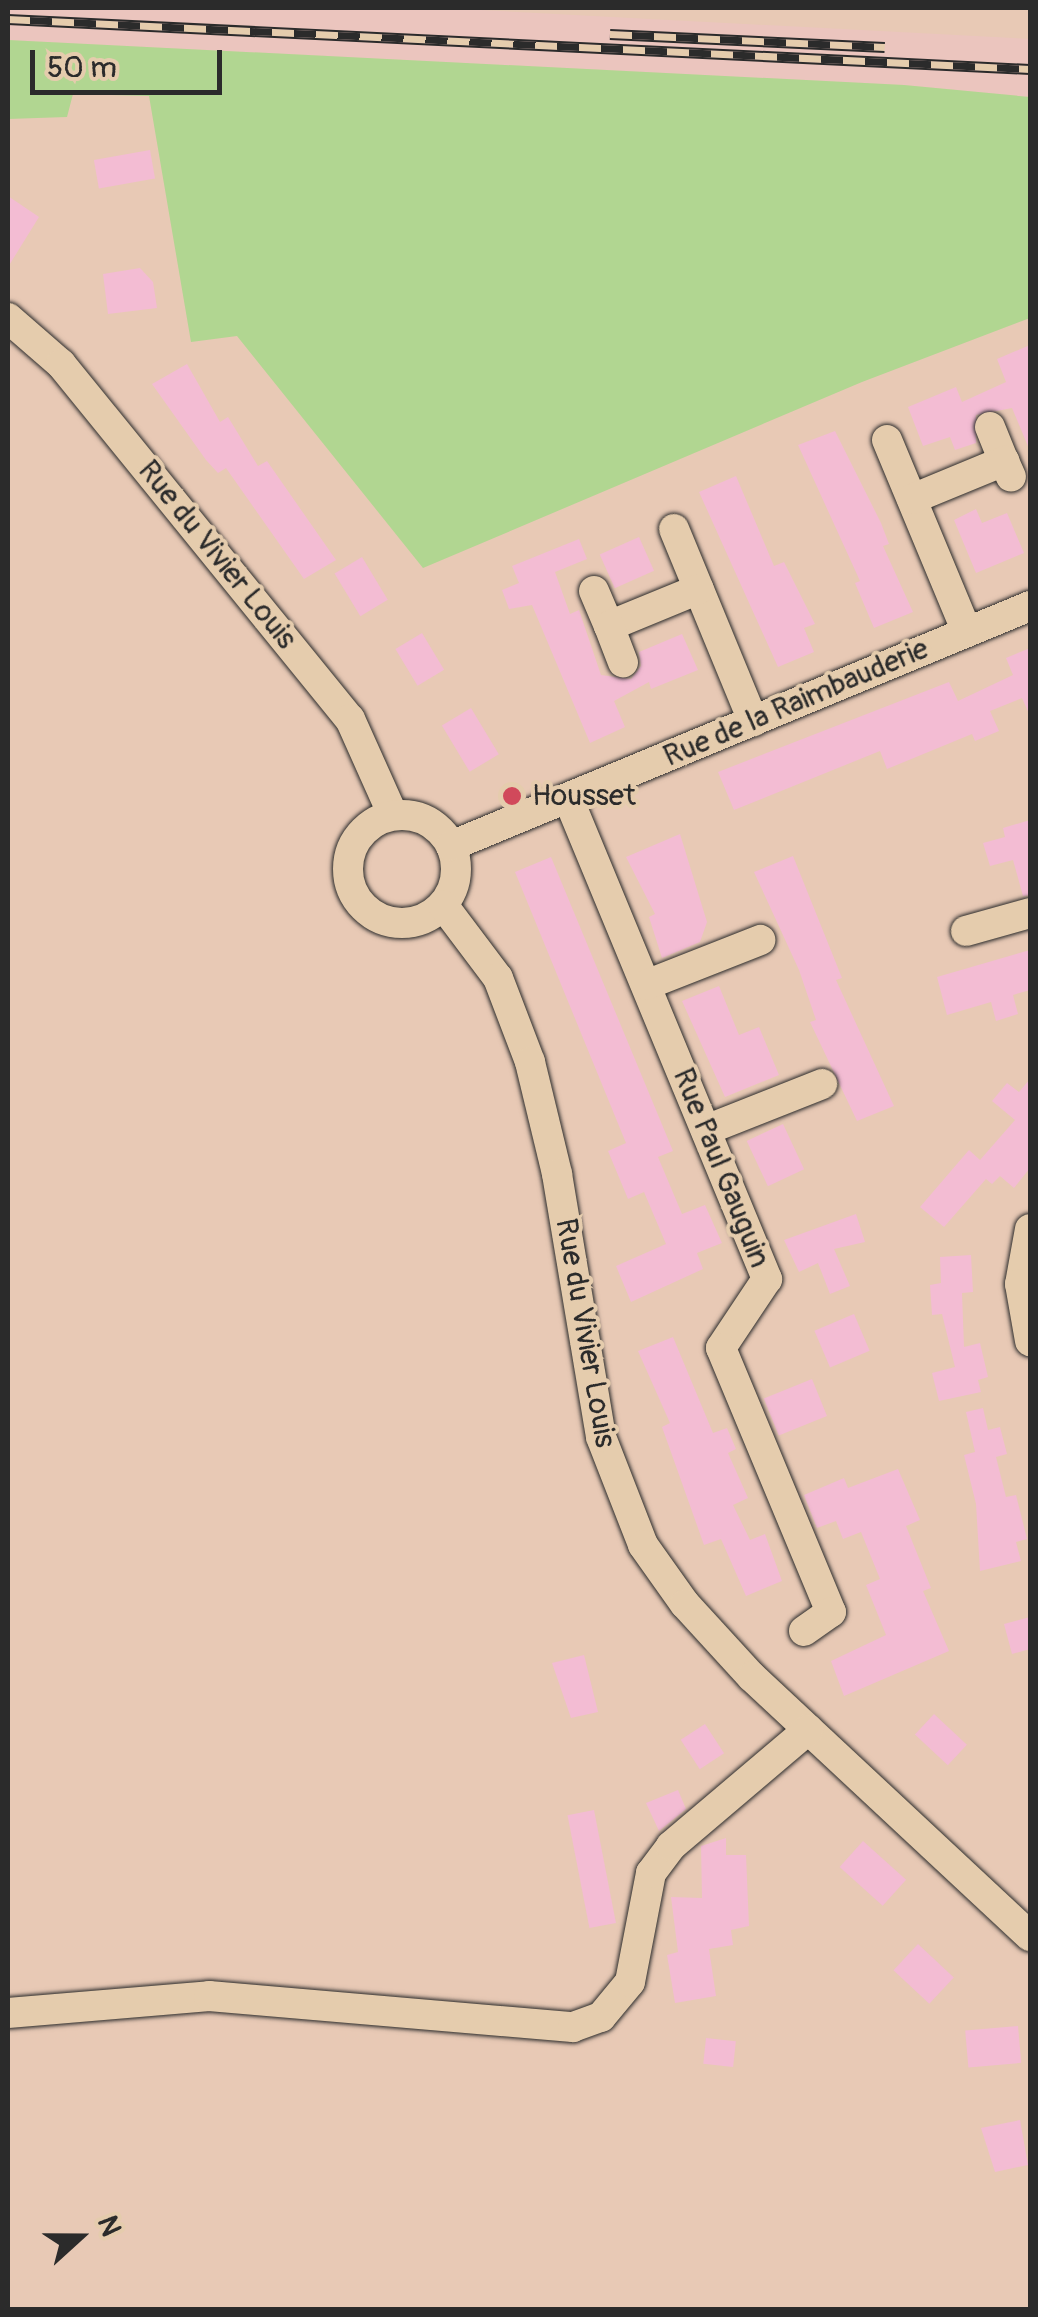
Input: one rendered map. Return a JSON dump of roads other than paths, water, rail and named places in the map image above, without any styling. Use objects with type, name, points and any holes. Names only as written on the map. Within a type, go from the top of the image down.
[{"type":"street","name":"Rue du Vivier Louis","points":[[8,318],[60,364],[350,718],[393,816]]},
{"type":"street","points":[[912,499],[1007,469],[990,427]]},
{"type":"street","points":[[887,440],[967,632]]},
{"type":"street","points":[[674,529],[753,722]]},
{"type":"street","points":[[609,626],[699,589]]},
{"type":"street","points":[[594,591],[623,662]]},
{"type":"street","name":"Rue de la Raimbauderie","points":[[451,846],[1030,606]]},
{"type":"street","name":"Rue Paul Gauguin","points":[[568,798],[767,1279],[722,1348],[830,1612],[804,1630]]},
{"type":"street","points":[[393,816],[427,821],[451,846],[456,870],[442,905],[418,921],[389,922],[355,895],[348,867],[357,839],[393,816]]},
{"type":"street","name":"Rue du Vivier Louis","points":[[442,905],[498,978],[530,1062],[556,1174],[595,1410],[628,1512],[685,1604],[808,1730],[1028,1928]]},
{"type":"street","points":[[966,931],[1030,914]]},
{"type":"street","points":[[646,985],[760,940]]},
{"type":"street","points":[[706,1130],[822,1084]]},
{"type":"street","points":[[1030,1229],[1020,1284],[1030,1341]]},
{"type":"street","points":[[8,2013],[209,1996],[572,2027],[602,2017],[630,1982],[650,1874],[672,1846],[808,1730]]},
{"type":"railway","points":[[8,19],[1030,69]]},
{"type":"railway","points":[[610,34],[885,47]]},
{"type":"place","name":"Housset","points":[[512,796]]}]
